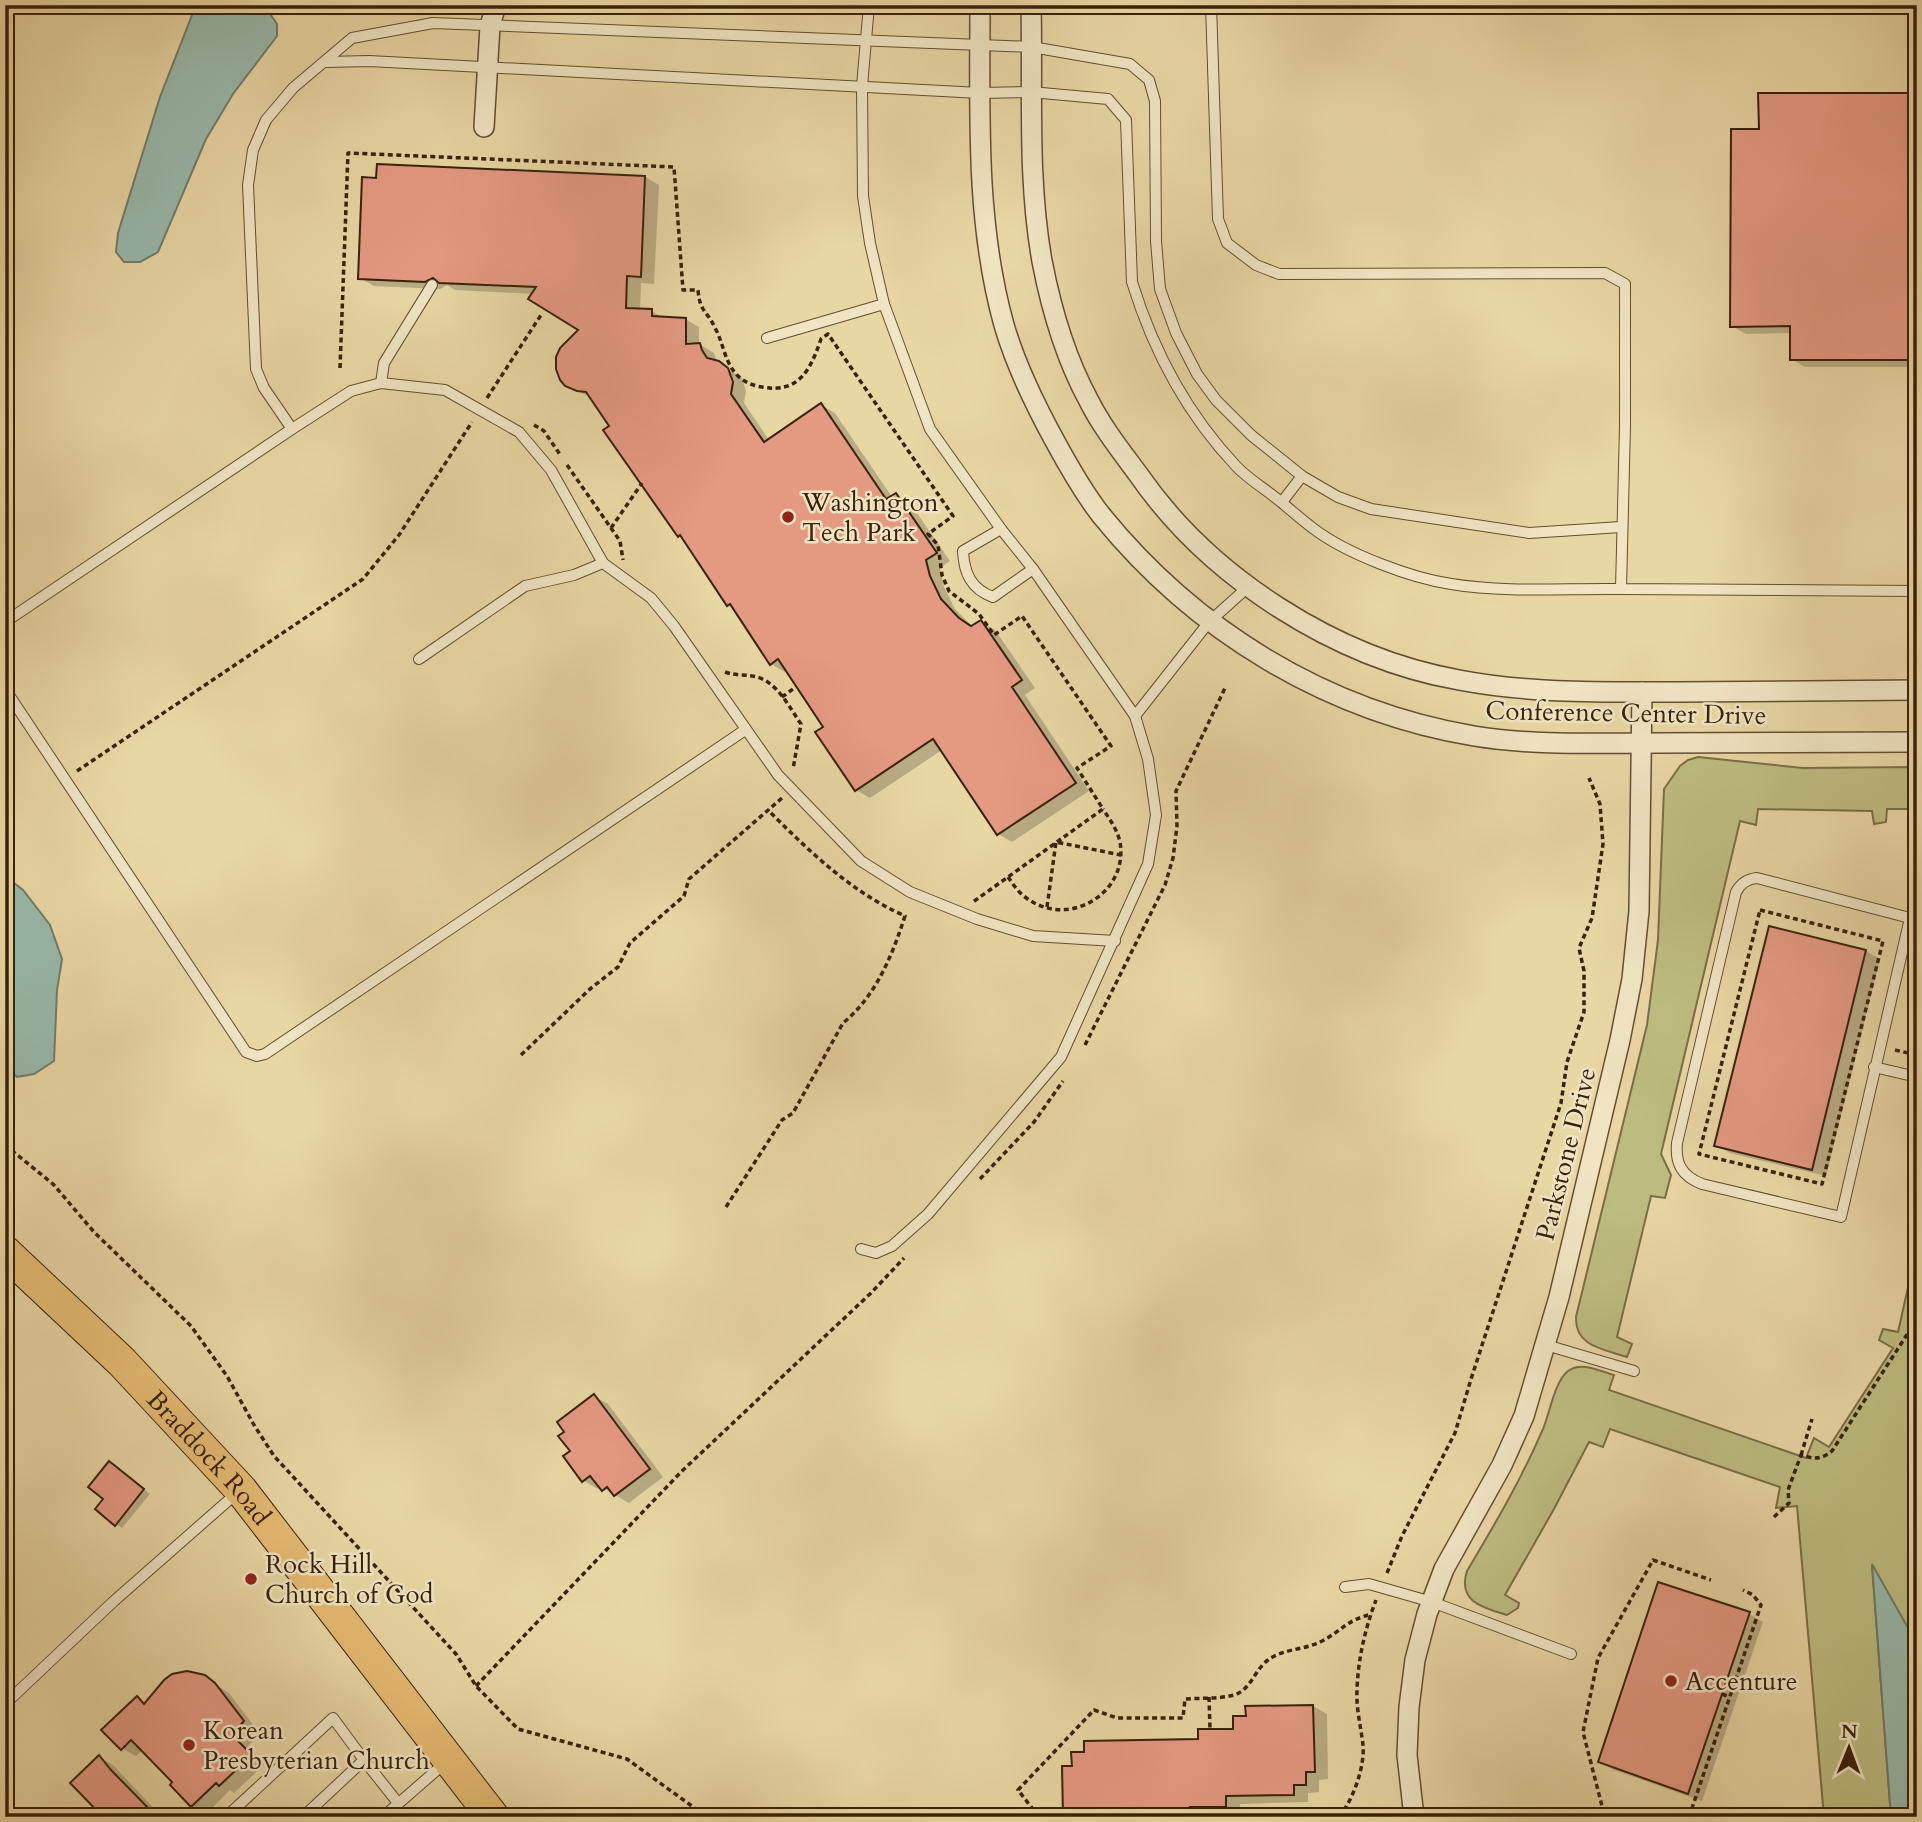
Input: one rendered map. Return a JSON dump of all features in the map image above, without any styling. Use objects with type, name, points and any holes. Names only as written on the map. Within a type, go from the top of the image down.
[{"type":"main road","name":"Braddock Road","points":[[5,1252],[122,1362],[241,1490],[493,1817]]},
{"type":"street","points":[[484,127],[490,26],[496,5]]},
{"type":"street","name":"Conference Center Drive","points":[[981,5],[981,187],[995,286],[1005,327],[1021,371],[1040,415],[1100,514],[1149,567],[1209,622],[1252,652],[1301,679],[1364,706],[1421,725],[1476,736],[1539,743],[1917,742]]},
{"type":"street","name":"Conference Center Drive","points":[[1031,5],[1033,171],[1042,260],[1056,318],[1075,372],[1089,402],[1161,508],[1248,587],[1304,623],[1359,649],[1442,676],[1503,688],[1642,692],[1917,690]]},
{"type":"street","name":"Parkstone Drive","points":[[1414,1817],[1407,1755],[1415,1660],[1444,1569],[1502,1465],[1524,1416],[1546,1345],[1620,1040],[1632,979],[1639,911],[1642,692]]},
{"type":"lane","points":[[861,1250],[876,1253],[892,1246],[928,1214],[1061,1057],[1148,864],[1156,815],[1148,759],[1135,716],[1033,569],[930,429],[884,303],[870,243],[863,196],[862,86],[869,5]]},
{"type":"lane","points":[[1210,5],[1218,219],[1227,243],[1256,265],[1279,274],[1605,273],[1625,284],[1621,589]]},
{"type":"lane","points":[[292,429],[264,388],[257,369],[248,185],[253,150],[266,120],[293,88],[352,38],[433,23],[1032,47],[1130,64],[1149,80],[1155,100],[1156,241],[1160,289],[1176,333],[1197,374],[1216,400],[1251,435],[1303,476],[1338,497],[1371,509],[1530,533],[1621,527]]},
{"type":"lane","points":[[326,62],[369,61],[980,93],[1031,92],[1108,99],[1126,120],[1132,282],[1139,307],[1173,380],[1192,412],[1237,468],[1316,531],[1405,573],[1452,584],[1486,587],[1917,591]]},
{"type":"lane","points":[[381,383],[384,363],[432,285]]},
{"type":"lane","points":[[767,338],[884,303]]},
{"type":"lane","points":[[5,622],[351,391],[381,383],[445,390],[519,432],[551,470],[603,563],[651,597],[778,775],[861,861],[910,892],[977,919],[1033,936],[1115,941]]},
{"type":"lane","points":[[1282,502],[1303,476]]},
{"type":"lane","points":[[1001,529],[963,551],[964,563],[972,584],[993,597],[1033,569]]},
{"type":"lane","points":[[419,659],[525,586],[574,575],[603,563]]},
{"type":"lane","points":[[1135,716],[1209,622],[1248,587]]},
{"type":"lane","points":[[5,689],[246,1052],[257,1056],[265,1054],[745,730]]},
{"type":"lane","points":[[1757,878],[1910,918],[1874,1067],[1841,1217],[1702,1184],[1682,1172],[1676,1153],[1677,1143],[1736,891],[1740,884],[1757,878]]},
{"type":"lane","points":[[1874,1067],[1917,1077]]},
{"type":"lane","points":[[1546,1345],[1634,1371]]},
{"type":"lane","points":[[5,1704],[114,1601],[241,1490]]},
{"type":"lane","points":[[1345,1587],[1358,1584],[1382,1587],[1432,1602],[1571,1654]]},
{"type":"lane","points":[[226,1817],[333,1718],[398,1803]]},
{"type":"lane","points":[[303,1817],[364,1760]]},
{"type":"lane","points":[[383,1817],[449,1760]]},
{"type":"path","points":[[340,368],[348,153],[674,167],[683,289],[698,290],[699,305],[715,326],[726,359],[738,377],[773,388],[797,382],[815,359],[821,339],[828,334],[953,516],[928,534],[938,545],[942,575],[949,591],[979,614],[994,635],[1022,616],[1111,746],[1077,768],[1115,828],[1121,855],[1115,881],[1092,903],[1069,910],[1047,908],[1027,899],[1008,877]]},
{"type":"path","points":[[65,779],[363,579],[399,535],[541,315]]},
{"type":"path","points":[[611,528],[642,483]]},
{"type":"path","points":[[782,697],[793,689]]},
{"type":"path","points":[[1339,1817],[1354,1789],[1360,1770],[1363,1748],[1357,1690],[1365,1627],[1402,1536],[1455,1433],[1561,1103],[1566,1062],[1584,1012],[1584,971],[1579,948],[1592,918],[1603,844],[1600,804],[1589,778]]},
{"type":"path","points":[[521,1055],[590,989],[618,967],[630,943],[684,895],[689,879],[791,790]]},
{"type":"path","points":[[969,905],[1103,809]]},
{"type":"path","points":[[726,1207],[782,1120],[793,1113],[843,1023],[856,1013],[877,984],[893,954],[905,916],[886,908],[836,874],[768,810]]},
{"type":"path","points":[[1056,842],[1121,855]]},
{"type":"path","points":[[1047,908],[1056,842]]},
{"type":"path","points":[[1760,910],[1883,941],[1858,1041],[1822,1184],[1699,1154],[1760,910]]},
{"type":"path","points":[[5,1145],[53,1184],[94,1232],[191,1326],[227,1376],[274,1456],[456,1654],[476,1686],[518,1729],[627,1759],[707,1817]]},
{"type":"path","points":[[1801,1455],[1812,1459],[1824,1457],[1832,1451],[1917,1320]]},
{"type":"path","points":[[1774,1517],[1789,1503],[1788,1490],[1812,1419]]},
{"type":"path","points":[[1614,1817],[1602,1806],[1583,1732],[1598,1658],[1653,1560],[1711,1580]]},
{"type":"path","points":[[1689,1817],[1761,1605],[1753,1595],[1743,1590]]},
{"type":"path","points":[[1039,1817],[1018,1790],[1094,1710],[1117,1718],[1183,1718],[1185,1699],[1236,1695],[1248,1686],[1266,1660],[1321,1642],[1353,1618],[1372,1614]]},
{"type":"path","points":[[1722,1694],[1730,1697]]},
{"type":"path","points":[[1209,1697],[1210,1729]]},
{"type":"path","points":[[1209,1807],[1210,1817]]},
{"type":"shaded area","points":[[196,5],[264,5],[277,24],[277,36],[233,94],[206,139],[158,252],[140,262],[124,262],[116,252],[118,233],[160,97]]},
{"type":"shaded area","points":[[1698,757],[1803,768],[1917,767],[1917,809],[1887,809],[1886,822],[1874,824],[1872,811],[1758,809],[1756,825],[1740,821],[1661,1154],[1671,1175],[1665,1198],[1651,1196],[1617,1337],[1632,1344],[1627,1357],[1600,1349],[1586,1341],[1580,1335],[1576,1317],[1647,1025],[1658,940],[1664,789],[1680,766]]},
{"type":"shaded area","points":[[5,876],[23,890],[50,925],[62,959],[57,990],[54,1061],[34,1074],[17,1077],[5,1066]]},
{"type":"shaded area","points":[[1913,1265],[1917,1266],[1917,1644],[1872,1566],[1891,1817],[1824,1817],[1797,1506],[1776,1508],[1780,1487],[1610,1429],[1603,1447],[1589,1442],[1505,1595],[1519,1603],[1518,1608],[1507,1615],[1490,1610],[1469,1597],[1465,1582],[1467,1571],[1526,1465],[1543,1429],[1556,1389],[1568,1371],[1585,1367],[1614,1375],[1609,1390],[1806,1458],[1814,1438],[1829,1447],[1893,1348],[1879,1340],[1883,1329],[1898,1332]]},
{"type":"shaded area","points":[[1872,1564],[1917,1644],[1917,1817],[1891,1817]]},
{"type":"building","points":[[1758,93],[1917,93],[1917,360],[1790,360],[1790,326],[1730,327],[1731,129],[1759,129]]},
{"type":"building","name":"Washington Tech Park","points":[[377,164],[645,176],[641,277],[627,276],[626,308],[652,309],[652,316],[686,318],[686,344],[700,343],[707,358],[719,361],[728,368],[733,382],[731,394],[764,442],[821,403],[886,499],[896,493],[937,553],[926,560],[941,599],[971,626],[981,620],[1022,680],[1012,687],[1076,783],[997,835],[933,739],[855,791],[815,732],[823,727],[778,659],[770,665],[730,604],[727,606],[680,535],[678,537],[603,430],[609,426],[586,392],[565,386],[560,380],[556,357],[560,348],[578,330],[528,299],[536,287],[439,283],[433,278],[425,282],[358,279],[362,177],[376,178]]},
{"type":"building","points":[[1769,926],[1866,950],[1812,1170],[1714,1146]]},
{"type":"building","points":[[594,1394],[650,1469],[614,1496],[607,1487],[602,1491],[590,1476],[582,1482],[563,1456],[570,1451],[558,1436],[564,1432],[557,1422]]},
{"type":"building","points":[[109,1461],[144,1489],[115,1526],[95,1509],[103,1499],[88,1487]]},
{"type":"building","points":[[1658,1582],[1750,1612],[1688,1794],[1598,1762]]},
{"type":"building","name":"Korean Presbyterian Church","points":[[187,1671],[205,1675],[215,1683],[244,1721],[235,1738],[252,1755],[219,1786],[216,1783],[191,1807],[170,1785],[172,1782],[131,1740],[121,1750],[101,1730],[137,1696],[144,1704],[164,1680],[172,1674]]},
{"type":"building","points":[[1313,1705],[1315,1772],[1306,1772],[1306,1785],[1294,1785],[1294,1795],[1226,1796],[1226,1807],[1190,1807],[1191,1817],[1063,1817],[1062,1766],[1072,1766],[1071,1752],[1084,1752],[1084,1741],[1198,1739],[1198,1729],[1233,1729],[1233,1716],[1246,1716],[1245,1706]]},
{"type":"building","points":[[99,1755],[157,1817],[103,1817],[70,1783]]},
{"type":"place","name":"Washington Tech Park","points":[[788,517]]},
{"type":"place","name":"Rock Hill Church of God","points":[[251,1579]]},
{"type":"place","name":"Accenture","points":[[1671,1681]]},
{"type":"place","name":"Korean Presbyterian Church","points":[[189,1745]]}]
